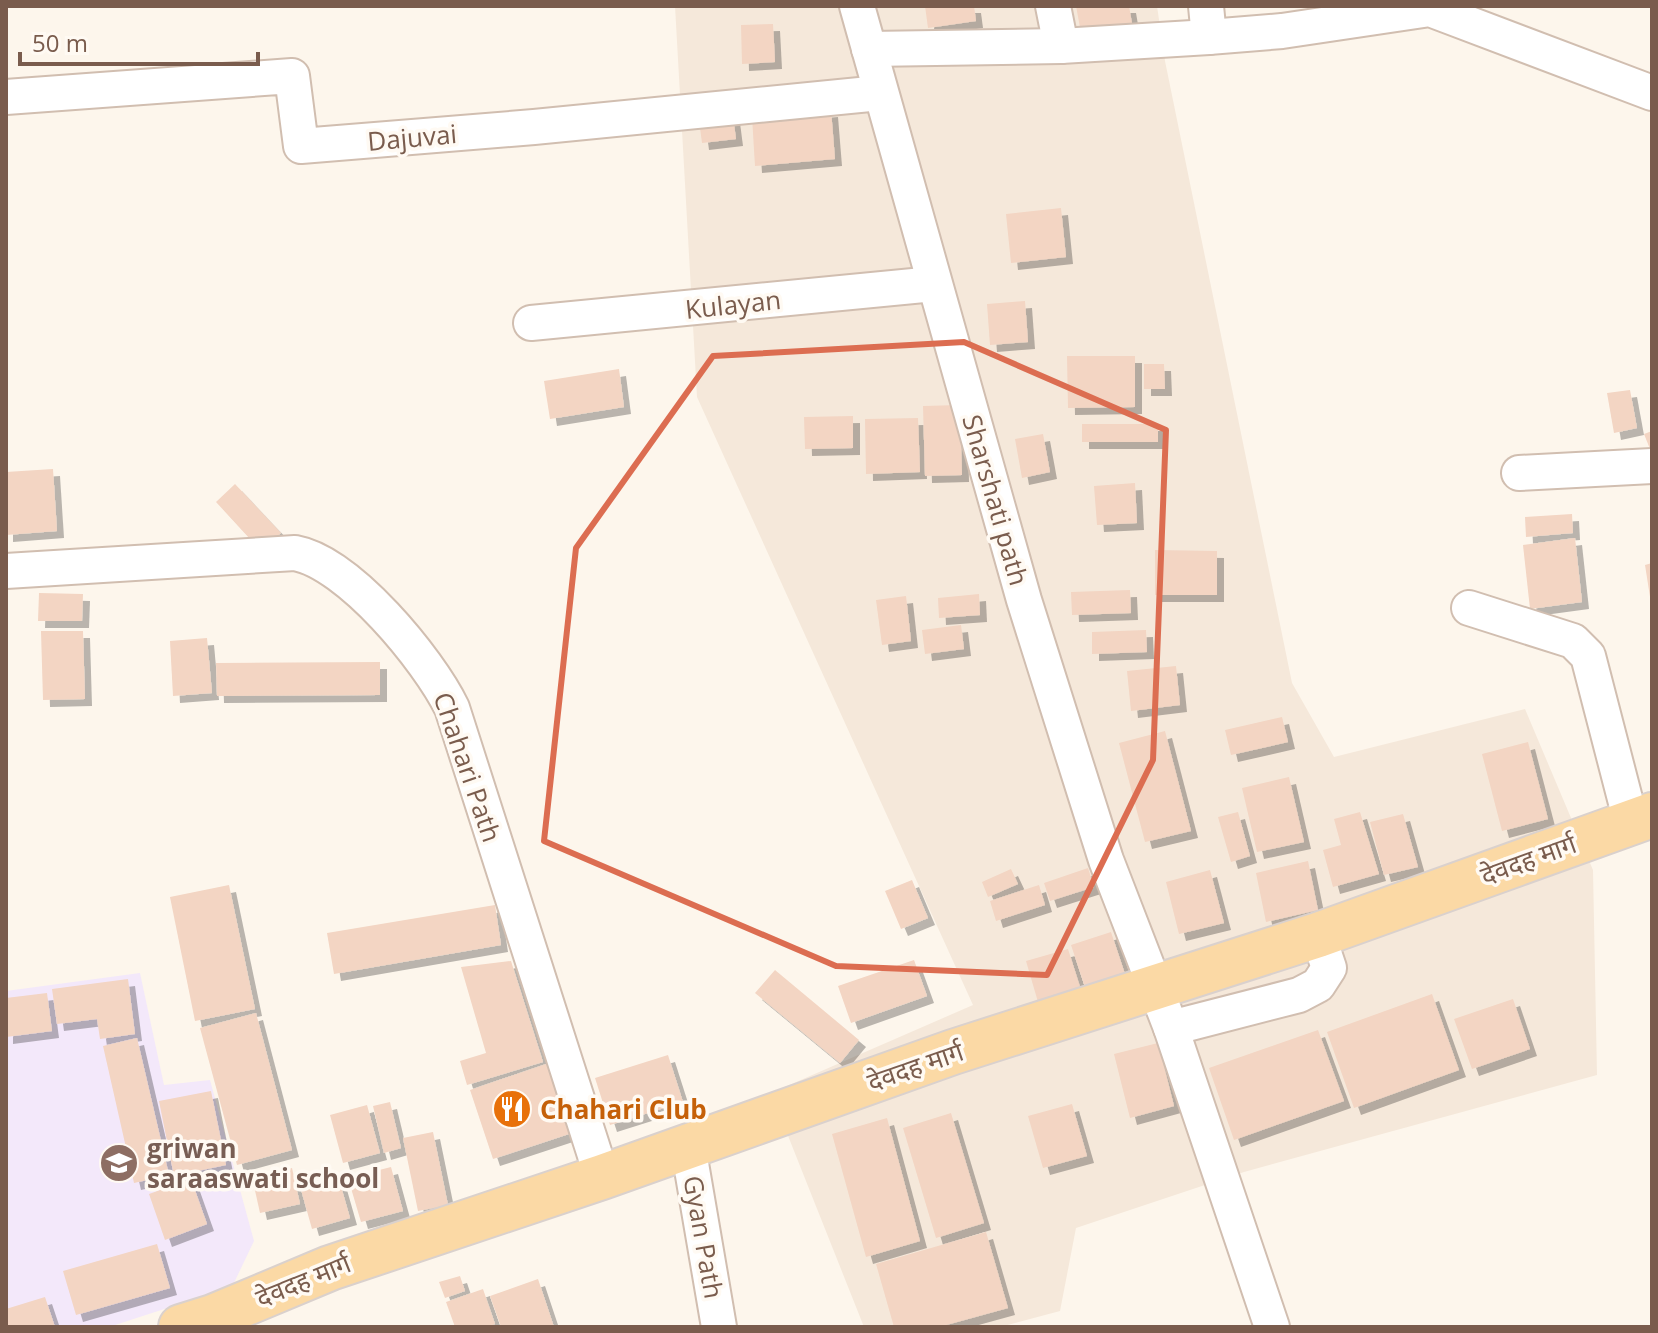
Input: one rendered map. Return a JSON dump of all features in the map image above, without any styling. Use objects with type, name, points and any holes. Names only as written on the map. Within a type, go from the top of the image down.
[{"type":"main road","name":"देवदह मार्ग","points":[[204,1324],[330,1268],[602,1177],[953,1052],[1318,935],[1641,818]]},
{"type":"street","name":"Sharshati path","points":[[857,6],[1024,600],[1106,860],[1171,1028],[1272,1327]]},
{"type":"street","points":[[1053,6],[1061,46]]},
{"type":"street","points":[[869,49],[1061,46],[1207,22],[1431,7],[1652,93]]},
{"type":"street","name":"Dajuvai","points":[[6,97],[292,76],[301,146],[880,93]]},
{"type":"street","name":"Kulayan","points":[[531,323],[934,284]]},
{"type":"street","points":[[1519,473],[1652,466]]},
{"type":"street","name":"Chahari Path","points":[[6,571],[295,553],[312,556],[328,567],[387,617],[432,671],[452,708],[602,1177]]},
{"type":"street","points":[[1469,608],[1573,641],[1581,647],[1588,656],[1641,818]]},
{"type":"street","points":[[1171,1028],[1299,995],[1318,985],[1329,968],[1318,935]]},
{"type":"street","name":"Gyan Path","points":[[688,1146],[719,1327]]},
{"type":"highlighted area","points":[[964,342],[1166,430],[1153,760],[1047,975],[836,966],[544,841],[576,548],[713,356]]},
{"type":"shaded area","points":[[675,6],[1157,6],[1165,61],[1292,683],[1334,757],[1525,709],[1593,870],[1597,1075],[1244,1172],[1076,1228],[1060,1311],[1000,1327],[864,1327],[771,1093],[973,1005],[697,397]]},
{"type":"shaded area","name":"griwan saraaswati school","points":[[140,973],[164,1085],[210,1080],[254,1241],[232,1287],[109,1327],[6,1327],[6,991]]},
{"type":"building","points":[[925,6],[974,6],[976,21],[928,28]]},
{"type":"building","points":[[1076,6],[1129,6],[1133,29],[1082,38]]},
{"type":"building","points":[[773,24],[775,62],[742,64],[741,25]]},
{"type":"building","points":[[831,110],[835,159],[755,166],[752,117]]},
{"type":"building","points":[[733,116],[736,139],[702,143],[699,120]]},
{"type":"building","points":[[1061,208],[1066,257],[1011,263],[1006,214]]},
{"type":"building","points":[[1025,301],[1028,342],[990,345],[987,304]]},
{"type":"building","points":[[1067,356],[1135,356],[1135,407],[1068,408]]},
{"type":"building","points":[[1144,364],[1164,364],[1165,389],[1144,389]]},
{"type":"building","points":[[619,369],[624,407],[550,419],[544,381]]},
{"type":"building","points":[[1630,390],[1637,428],[1614,433],[1607,393]]},
{"type":"building","points":[[960,405],[962,475],[925,476],[923,406]]},
{"type":"building","points":[[853,416],[853,448],[805,449],[804,417]]},
{"type":"building","points":[[918,418],[920,472],[866,474],[865,419]]},
{"type":"building","points":[[1082,424],[1158,424],[1158,442],[1082,442]]},
{"type":"building","points":[[1652,431],[1652,454],[1644,434]]},
{"type":"building","points":[[1043,434],[1050,472],[1022,478],[1015,439]]},
{"type":"building","points":[[53,469],[57,531],[6,535],[6,472]]},
{"type":"building","points":[[1135,483],[1137,523],[1097,525],[1094,486]]},
{"type":"building","points":[[235,484],[281,533],[261,551],[216,502]]},
{"type":"building","points":[[1572,514],[1573,533],[1526,537],[1525,517]]},
{"type":"building","points":[[1575,538],[1582,602],[1530,609],[1523,545]]},
{"type":"building","points":[[1155,550],[1217,551],[1217,595],[1155,595]]},
{"type":"building","points":[[1652,563],[1652,597],[1650,597],[1645,565]]},
{"type":"building","points":[[1130,590],[1131,613],[1072,615],[1071,592]]},
{"type":"building","points":[[39,593],[83,594],[82,621],[38,621]]},
{"type":"building","points":[[979,594],[980,615],[939,618],[938,598]]},
{"type":"building","points":[[906,596],[911,641],[882,645],[876,600]]},
{"type":"building","points":[[961,625],[964,649],[925,654],[922,630]]},
{"type":"building","points":[[1146,630],[1147,652],[1092,654],[1092,632]]},
{"type":"building","points":[[41,631],[83,631],[85,699],[43,700]]},
{"type":"building","points":[[207,638],[212,693],[173,696],[170,641]]},
{"type":"building","points":[[380,662],[380,695],[217,696],[216,663]]},
{"type":"building","points":[[1176,666],[1180,705],[1131,711],[1127,671]]},
{"type":"building","points":[[1282,717],[1288,742],[1231,755],[1225,730]]},
{"type":"building","points":[[1165,731],[1191,831],[1145,842],[1119,743]]},
{"type":"building","points":[[1528,742],[1548,819],[1502,831],[1482,754]]},
{"type":"building","points":[[1289,777],[1304,842],[1257,852],[1242,788]]},
{"type":"building","points":[[1238,812],[1250,856],[1231,862],[1218,817]]},
{"type":"building","points":[[1360,812],[1379,874],[1333,887],[1323,850],[1341,845],[1334,819]]},
{"type":"building","points":[[1403,814],[1418,867],[1384,875],[1370,822]]},
{"type":"building","points":[[1308,861],[1318,910],[1266,922],[1256,873]]},
{"type":"building","points":[[1088,868],[1094,887],[1050,901],[1044,883]]},
{"type":"building","points":[[1011,869],[1018,884],[988,897],[982,882]]},
{"type":"building","points":[[1210,870],[1224,923],[1179,934],[1166,882]]},
{"type":"building","points":[[912,880],[928,918],[901,929],[885,891]]},
{"type":"building","points":[[229,885],[255,1009],[195,1021],[170,897]]},
{"type":"building","points":[[1039,885],[1045,905],[996,921],[990,901]]},
{"type":"building","points":[[495,905],[501,945],[334,974],[327,933]]},
{"type":"building","points":[[1111,932],[1126,977],[1086,990],[1071,945]]},
{"type":"building","points":[[1068,949],[1081,990],[1038,1002],[1026,961]]},
{"type":"building","points":[[914,960],[927,996],[851,1023],[838,986]]},
{"type":"building","points":[[511,961],[543,1062],[467,1085],[460,1061],[486,1053],[461,967]]},
{"type":"building","points":[[775,970],[859,1040],[840,1063],[755,993]]},
{"type":"building","points":[[128,979],[135,1034],[100,1039],[97,1019],[57,1024],[52,989]]},
{"type":"building","points":[[47,993],[52,1031],[6,1037],[6,998]]},
{"type":"building","points":[[1432,994],[1459,1070],[1354,1108],[1327,1032]]},
{"type":"building","points":[[1513,999],[1530,1049],[1472,1069],[1454,1019]]},
{"type":"building","points":[[256,1013],[292,1150],[237,1165],[200,1028]]},
{"type":"building","points":[[1318,1030],[1344,1101],[1234,1140],[1209,1068]]},
{"type":"building","points":[[137,1038],[169,1175],[134,1183],[103,1046]]},
{"type":"building","points":[[1158,1043],[1174,1106],[1130,1118],[1114,1054]]},
{"type":"building","points":[[668,1055],[683,1102],[610,1125],[595,1078]]},
{"type":"building","points":[[552,1062],[575,1132],[493,1159],[470,1090]]},
{"type":"building","points":[[211,1091],[226,1165],[174,1176],[159,1101]]},
{"type":"building","points":[[390,1102],[401,1148],[384,1153],[373,1106]]},
{"type":"building","points":[[1072,1104],[1087,1156],[1043,1168],[1028,1116]]},
{"type":"building","points":[[367,1105],[380,1153],[343,1163],[330,1115]]},
{"type":"building","points":[[951,1113],[984,1223],[936,1238],[903,1128]]},
{"type":"building","points":[[887,1118],[920,1241],[866,1257],[832,1134]]},
{"type":"building","points":[[433,1132],[448,1205],[418,1211],[403,1138]]},
{"type":"building","points":[[391,1167],[403,1211],[361,1222],[348,1178]]},
{"type":"building","points":[[292,1168],[300,1204],[260,1213],[252,1177]]},
{"type":"building","points":[[338,1176],[350,1218],[312,1229],[300,1186]]},
{"type":"building","points":[[191,1179],[207,1224],[165,1240],[149,1194]]},
{"type":"building","points":[[986,1232],[1008,1308],[939,1327],[894,1327],[876,1264]]},
{"type":"building","points":[[157,1244],[170,1288],[76,1315],[63,1271]]},
{"type":"building","points":[[460,1276],[465,1291],[445,1298],[439,1282]]},
{"type":"building","points":[[538,1279],[554,1327],[501,1327],[490,1296]]},
{"type":"building","points":[[483,1289],[495,1324],[455,1327],[446,1302]]},
{"type":"building","points":[[45,1297],[55,1327],[6,1327],[6,1309]]},
{"type":"place","name":"Chahari Club","points":[[512,1109]]},
{"type":"place","name":"griwan saraaswati school","points":[[119,1163]]}]
